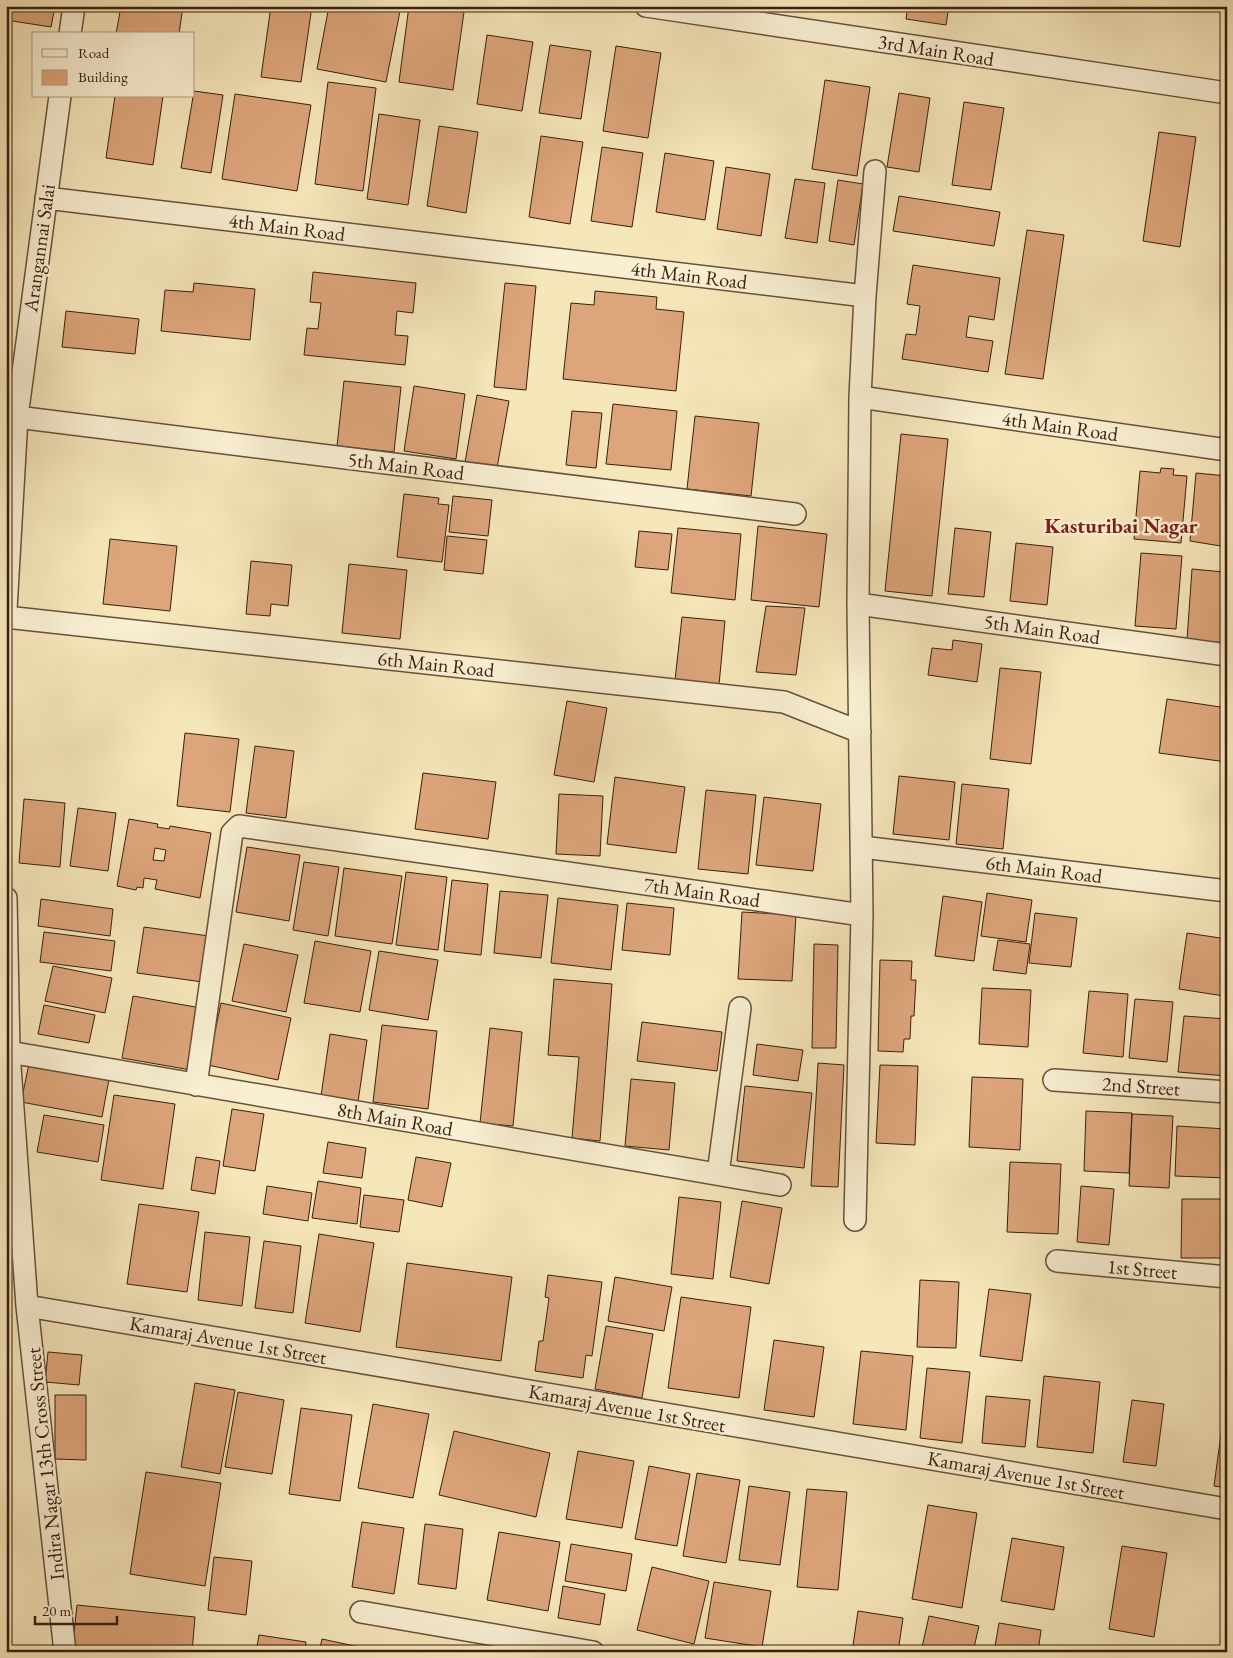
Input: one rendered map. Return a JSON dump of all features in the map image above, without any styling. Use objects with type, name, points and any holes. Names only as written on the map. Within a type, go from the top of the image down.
[{"type":"street","points":[[70,32],[74,6]]},
{"type":"street","name":"3rd Main Road","points":[[646,6],[1227,94]]},
{"type":"street","name":"Arangannai Salai","points":[[6,610],[17,417],[60,98]]},
{"type":"street","points":[[855,1220],[862,915],[858,604],[860,397],[865,296],[875,171]]},
{"type":"street","name":"4th Main Road","points":[[46,198],[865,296]]},
{"type":"street","name":"4th Main Road","points":[[860,397],[1227,450]]},
{"type":"street","name":"5th Main Road","points":[[17,417],[794,514]]},
{"type":"street","name":"5th Main Road","points":[[858,604],[1227,655]]},
{"type":"street","name":"6th Main Road","points":[[6,618],[784,702],[860,732]]},
{"type":"street","name":"7th Main Road","points":[[196,1085],[232,834],[239,826],[862,915]]},
{"type":"street","name":"6th Main Road","points":[[862,847],[1227,891]]},
{"type":"street","points":[[6,898],[9,1052],[28,1306]]},
{"type":"street","points":[[718,1174],[740,1008]]},
{"type":"street","name":"8th Main Road","points":[[9,1052],[780,1185]]},
{"type":"street","name":"2nd Street","points":[[1054,1080],[1227,1092]]},
{"type":"street","name":"1st Street","points":[[1057,1261],[1227,1277]]},
{"type":"street","name":"Kamaraj Avenue 1st Street","points":[[28,1306],[1227,1509]]},
{"type":"street","name":"Indira Nagar 13th Cross Street","points":[[28,1306],[65,1652]]},
{"type":"street","points":[[361,1612],[593,1652]]},
{"type":"building","points":[[6,6],[55,6],[51,27],[6,20]]},
{"type":"building","points":[[121,6],[183,6],[179,32],[116,32]]},
{"type":"building","points":[[271,6],[312,6],[301,82],[261,77]]},
{"type":"building","points":[[329,6],[401,6],[386,82],[317,69]]},
{"type":"building","points":[[409,6],[464,12],[453,90],[399,82]]},
{"type":"building","points":[[908,6],[949,6],[946,25],[906,19]]},
{"type":"building","points":[[487,35],[533,42],[522,111],[477,104]]},
{"type":"building","points":[[550,45],[591,51],[581,119],[539,113]]},
{"type":"building","points":[[616,46],[661,53],[648,138],[603,131]]},
{"type":"building","points":[[825,80],[870,87],[857,176],[812,169]]},
{"type":"building","points":[[328,82],[376,88],[363,191],[315,184]]},
{"type":"building","points":[[195,91],[223,95],[211,173],[181,168]]},
{"type":"building","points":[[899,93],[930,98],[919,172],[887,167]]},
{"type":"building","points":[[235,94],[311,105],[297,191],[222,179]]},
{"type":"building","points":[[115,98],[163,98],[153,165],[106,158]]},
{"type":"building","points":[[964,102],[1004,108],[991,190],[952,185]]},
{"type":"building","points":[[379,114],[420,120],[408,205],[367,199]]},
{"type":"building","points":[[439,126],[478,132],[466,213],[427,206]]},
{"type":"building","points":[[1159,132],[1196,137],[1180,247],[1143,241]]},
{"type":"building","points":[[541,136],[583,142],[570,224],[529,217]]},
{"type":"building","points":[[602,147],[643,153],[632,227],[591,221]]},
{"type":"building","points":[[665,153],[714,161],[705,220],[656,212]]},
{"type":"building","points":[[726,167],[770,174],[761,236],[717,229]]},
{"type":"building","points":[[795,179],[825,183],[817,243],[785,238]]},
{"type":"building","points":[[838,180],[863,184],[854,245],[829,241]]},
{"type":"building","points":[[899,196],[1000,212],[994,246],[893,231]]},
{"type":"building","points":[[1027,230],[1064,235],[1043,379],[1005,374]]},
{"type":"building","points":[[913,265],[1000,278],[994,320],[969,316],[966,337],[993,341],[988,372],[902,359],[906,334],[916,335],[920,306],[907,304]]},
{"type":"building","points":[[313,272],[416,283],[413,313],[397,311],[395,335],[408,336],[405,365],[304,355],[307,328],[318,329],[321,303],[310,302]]},
{"type":"building","points":[[194,283],[255,289],[250,340],[161,331],[165,290],[193,292]]},
{"type":"building","points":[[505,283],[536,286],[526,390],[494,387]]},
{"type":"building","points":[[595,291],[657,297],[656,309],[684,312],[676,391],[563,379],[571,303],[594,305]]},
{"type":"building","points":[[66,311],[139,319],[135,354],[62,347]]},
{"type":"building","points":[[344,381],[401,387],[394,452],[337,446]]},
{"type":"building","points":[[414,386],[465,394],[456,459],[404,451]]},
{"type":"building","points":[[477,395],[509,401],[497,468],[465,462]]},
{"type":"building","points":[[613,404],[677,411],[671,470],[606,464]]},
{"type":"building","points":[[572,411],[602,413],[596,468],[566,465]]},
{"type":"building","points":[[695,416],[759,423],[751,496],[687,489]]},
{"type":"building","points":[[901,434],[948,439],[932,596],[885,591]]},
{"type":"building","points":[[1161,468],[1174,469],[1173,475],[1187,476],[1181,543],[1134,539],[1140,471],[1160,473]]},
{"type":"building","points":[[1196,473],[1227,476],[1227,547],[1190,541]]},
{"type":"building","points":[[404,494],[439,498],[438,504],[449,505],[442,562],[397,557]]},
{"type":"building","points":[[453,496],[492,500],[488,536],[449,532]]},
{"type":"building","points":[[758,526],[827,534],[819,607],[751,600]]},
{"type":"building","points":[[678,528],[741,534],[735,600],[671,593]]},
{"type":"building","points":[[955,528],[991,532],[984,597],[948,594]]},
{"type":"building","points":[[639,531],[672,534],[668,570],[635,567]]},
{"type":"building","points":[[447,536],[487,540],[483,574],[444,570]]},
{"type":"building","points":[[110,539],[177,546],[170,611],[103,604]]},
{"type":"building","points":[[1016,543],[1053,547],[1047,605],[1010,601]]},
{"type":"building","points":[[1141,553],[1182,556],[1176,629],[1135,626]]},
{"type":"building","points":[[251,561],[292,565],[288,606],[271,604],[270,616],[246,614]]},
{"type":"building","points":[[349,564],[407,570],[400,639],[342,633]]},
{"type":"building","points":[[1192,569],[1224,572],[1221,618],[1227,618],[1227,643],[1187,640]]},
{"type":"building","points":[[766,606],[805,608],[796,675],[756,672]]},
{"type":"building","points":[[682,617],[725,621],[719,685],[675,680]]},
{"type":"building","points":[[953,640],[982,644],[977,682],[928,675],[932,648],[952,650]]},
{"type":"building","points":[[1000,668],[1041,672],[1031,764],[990,759]]},
{"type":"building","points":[[1167,699],[1227,708],[1227,762],[1159,753]]},
{"type":"building","points":[[567,701],[607,708],[594,782],[554,775]]},
{"type":"building","points":[[185,733],[239,739],[230,812],[177,806]]},
{"type":"building","points":[[255,746],[294,751],[286,818],[246,813]]},
{"type":"building","points":[[423,773],[496,782],[488,839],[415,829]]},
{"type":"building","points":[[899,776],[955,782],[949,840],[893,834]]},
{"type":"building","points":[[615,777],[685,787],[676,853],[607,844]]},
{"type":"building","points":[[962,784],[1009,789],[1003,849],[956,844]]},
{"type":"building","points":[[706,790],[756,795],[748,874],[698,869]]},
{"type":"building","points":[[559,794],[603,796],[600,856],[556,854]]},
{"type":"building","points":[[764,797],[821,804],[813,871],[756,865]]},
{"type":"building","points":[[24,799],[65,803],[60,867],[19,863]]},
{"type":"building","points":[[78,808],[116,813],[108,871],[70,866]]},
{"type":"building","points":[[129,819],[158,824],[157,827],[169,829],[170,826],[211,833],[200,898],[155,889],[157,880],[144,878],[143,888],[137,887],[136,890],[117,886]],"holes":[[[155,848],[166,850],[164,861],[153,860]]]},
{"type":"building","points":[[247,847],[300,855],[289,921],[236,912]]},
{"type":"building","points":[[304,862],[339,867],[328,936],[293,930]]},
{"type":"building","points":[[344,868],[402,876],[392,944],[335,936]]},
{"type":"building","points":[[406,872],[447,877],[438,950],[396,945]]},
{"type":"building","points":[[452,880],[488,884],[481,955],[444,951]]},
{"type":"building","points":[[500,891],[548,895],[541,958],[494,953]]},
{"type":"building","points":[[987,893],[1032,900],[1026,942],[981,936]]},
{"type":"building","points":[[943,896],[982,902],[974,961],[935,956]]},
{"type":"building","points":[[558,898],[618,905],[611,970],[551,963]]},
{"type":"building","points":[[41,899],[113,909],[110,936],[38,926]]},
{"type":"building","points":[[627,903],[674,908],[670,955],[622,950]]},
{"type":"building","points":[[742,912],[796,915],[792,981],[738,979]]},
{"type":"building","points":[[1035,913],[1077,918],[1071,967],[1029,963]]},
{"type":"building","points":[[144,927],[209,936],[203,982],[137,973]]},
{"type":"building","points":[[44,932],[115,941],[111,971],[40,962]]},
{"type":"building","points":[[1187,933],[1227,939],[1224,996],[1179,989]]},
{"type":"building","points":[[998,940],[1030,944],[1026,974],[993,970]]},
{"type":"building","points":[[315,941],[371,951],[360,1012],[304,1003]]},
{"type":"building","points":[[244,944],[298,955],[286,1012],[232,1001]]},
{"type":"building","points":[[814,944],[838,945],[836,1048],[812,1048]]},
{"type":"building","points":[[379,951],[438,960],[428,1020],[369,1010]]},
{"type":"building","points":[[880,960],[912,961],[911,980],[916,980],[914,1016],[911,1016],[910,1039],[904,1039],[903,1052],[878,1051]]},
{"type":"building","points":[[53,966],[112,978],[105,1013],[45,1001]]},
{"type":"building","points":[[554,979],[612,984],[600,1141],[572,1138],[579,1057],[548,1055]]},
{"type":"building","points":[[982,988],[1031,990],[1028,1047],[979,1044]]},
{"type":"building","points":[[1089,991],[1128,994],[1123,1057],[1083,1053]]},
{"type":"building","points":[[133,996],[201,1008],[191,1070],[122,1058]]},
{"type":"building","points":[[1135,999],[1173,1002],[1167,1062],[1129,1058]]},
{"type":"building","points":[[221,1003],[291,1018],[278,1080],[208,1065]]},
{"type":"building","points":[[44,1005],[95,1015],[89,1043],[38,1034]]},
{"type":"building","points":[[1184,1016],[1227,1019],[1227,1076],[1178,1072]]},
{"type":"building","points":[[642,1022],[722,1032],[717,1071],[637,1061]]},
{"type":"building","points":[[382,1025],[437,1031],[428,1109],[373,1102]]},
{"type":"building","points":[[490,1028],[522,1032],[513,1126],[480,1123]]},
{"type":"building","points":[[330,1034],[367,1040],[358,1102],[321,1096]]},
{"type":"building","points":[[757,1044],[803,1050],[798,1081],[753,1075]]},
{"type":"building","points":[[818,1063],[844,1065],[838,1187],[811,1186]]},
{"type":"building","points":[[29,1064],[109,1079],[102,1117],[21,1102]]},
{"type":"building","points":[[880,1065],[918,1066],[915,1145],[876,1143]]},
{"type":"building","points":[[972,1077],[1023,1079],[1020,1150],[969,1147]]},
{"type":"building","points":[[631,1079],[675,1083],[669,1150],[625,1146]]},
{"type":"building","points":[[745,1086],[812,1093],[804,1168],[737,1161]]},
{"type":"building","points":[[114,1095],[175,1104],[163,1189],[101,1180]]},
{"type":"building","points":[[232,1109],[264,1114],[255,1171],[223,1166]]},
{"type":"building","points":[[1086,1111],[1132,1113],[1129,1173],[1084,1171]]},
{"type":"building","points":[[1132,1114],[1173,1116],[1169,1188],[1129,1186]]},
{"type":"building","points":[[44,1115],[104,1125],[98,1162],[37,1152]]},
{"type":"building","points":[[1177,1126],[1227,1129],[1227,1178],[1175,1176]]},
{"type":"building","points":[[328,1142],[366,1148],[362,1178],[323,1173]]},
{"type":"building","points":[[196,1157],[220,1161],[215,1194],[191,1190]]},
{"type":"building","points":[[416,1157],[451,1163],[442,1207],[408,1200]]},
{"type":"building","points":[[1010,1162],[1061,1164],[1058,1234],[1007,1232]]},
{"type":"building","points":[[318,1181],[361,1188],[357,1224],[312,1218]]},
{"type":"building","points":[[267,1186],[312,1193],[308,1221],[263,1214]]},
{"type":"building","points":[[1081,1186],[1114,1189],[1109,1245],[1077,1242]]},
{"type":"building","points":[[364,1195],[404,1200],[399,1232],[360,1227]]},
{"type":"building","points":[[679,1197],[721,1202],[713,1279],[671,1274]]},
{"type":"building","points":[[1182,1199],[1223,1199],[1223,1258],[1181,1258]]},
{"type":"building","points":[[742,1201],[782,1208],[769,1284],[730,1277]]},
{"type":"building","points":[[139,1204],[199,1212],[187,1292],[127,1284]]},
{"type":"building","points":[[205,1232],[250,1237],[242,1306],[198,1300]]},
{"type":"building","points":[[319,1234],[374,1243],[360,1332],[305,1323]]},
{"type":"building","points":[[264,1241],[301,1246],[293,1313],[255,1308]]},
{"type":"building","points":[[407,1263],[512,1277],[501,1361],[396,1347]]},
{"type":"building","points":[[548,1275],[602,1282],[592,1356],[586,1355],[583,1378],[535,1371],[539,1341],[543,1341],[549,1298],[545,1297]]},
{"type":"building","points":[[615,1277],[672,1287],[664,1331],[608,1321]]},
{"type":"building","points":[[920,1280],[959,1282],[956,1348],[917,1347]]},
{"type":"building","points":[[989,1289],[1031,1294],[1022,1361],[980,1356]]},
{"type":"building","points":[[681,1297],[751,1307],[739,1398],[668,1388]]},
{"type":"building","points":[[606,1326],[653,1334],[642,1398],[595,1389]]},
{"type":"building","points":[[774,1340],[824,1347],[814,1417],[764,1410]]},
{"type":"building","points":[[861,1351],[913,1356],[906,1430],[853,1424]]},
{"type":"building","points":[[48,1352],[82,1355],[79,1385],[45,1382]]},
{"type":"building","points":[[927,1368],[970,1372],[962,1443],[920,1438]]},
{"type":"building","points":[[1044,1376],[1100,1382],[1093,1453],[1037,1447]]},
{"type":"building","points":[[195,1383],[235,1390],[220,1474],[181,1467]]},
{"type":"building","points":[[238,1392],[284,1400],[272,1474],[225,1467]]},
{"type":"building","points":[[55,1395],[86,1395],[86,1460],[55,1459]]},
{"type":"building","points":[[986,1396],[1030,1400],[1025,1447],[982,1443]]},
{"type":"building","points":[[1132,1400],[1164,1404],[1156,1466],[1123,1462]]},
{"type":"building","points":[[373,1404],[429,1414],[413,1498],[358,1488]]},
{"type":"building","points":[[301,1408],[352,1415],[340,1501],[289,1494]]},
{"type":"building","points":[[1223,1419],[1227,1420],[1227,1488],[1214,1486]]},
{"type":"building","points":[[454,1431],[550,1453],[536,1517],[439,1495]]},
{"type":"building","points":[[578,1451],[634,1461],[622,1528],[566,1519]]},
{"type":"building","points":[[649,1466],[690,1474],[677,1546],[635,1539]]},
{"type":"building","points":[[146,1472],[221,1483],[205,1586],[130,1574]]},
{"type":"building","points":[[697,1473],[740,1480],[726,1563],[683,1556]]},
{"type":"building","points":[[749,1486],[790,1492],[780,1565],[739,1560]]},
{"type":"building","points":[[807,1489],[847,1492],[838,1590],[797,1587]]},
{"type":"building","points":[[928,1505],[977,1513],[962,1608],[912,1599]]},
{"type":"building","points":[[362,1522],[404,1528],[394,1594],[352,1587]]},
{"type":"building","points":[[425,1524],[463,1529],[456,1589],[418,1584]]},
{"type":"building","points":[[499,1532],[560,1542],[548,1611],[487,1600]]},
{"type":"building","points":[[1012,1538],[1064,1547],[1054,1610],[1001,1601]]},
{"type":"building","points":[[571,1544],[632,1554],[626,1591],[565,1581]]},
{"type":"building","points":[[1122,1546],[1167,1553],[1154,1637],[1109,1629]]},
{"type":"building","points":[[214,1557],[252,1561],[246,1615],[208,1610]]},
{"type":"building","points":[[652,1567],[709,1581],[694,1644],[637,1630]]},
{"type":"building","points":[[714,1582],[771,1591],[762,1647],[705,1638]]},
{"type":"building","points":[[563,1586],[605,1594],[600,1625],[558,1618]]},
{"type":"building","points":[[77,1605],[195,1617],[192,1652],[72,1652]]},
{"type":"building","points":[[858,1611],[903,1618],[898,1652],[852,1652]]},
{"type":"building","points":[[929,1616],[979,1626],[973,1652],[921,1652]]},
{"type":"building","points":[[999,1623],[1041,1630],[1038,1652],[994,1652]]},
{"type":"building","points":[[259,1635],[306,1642],[305,1652],[256,1652]]},
{"type":"building","points":[[322,1639],[364,1648],[363,1652],[319,1652]]},
{"type":"district","name":"Kasturibai Nagar","points":[[1121,526]]}]
